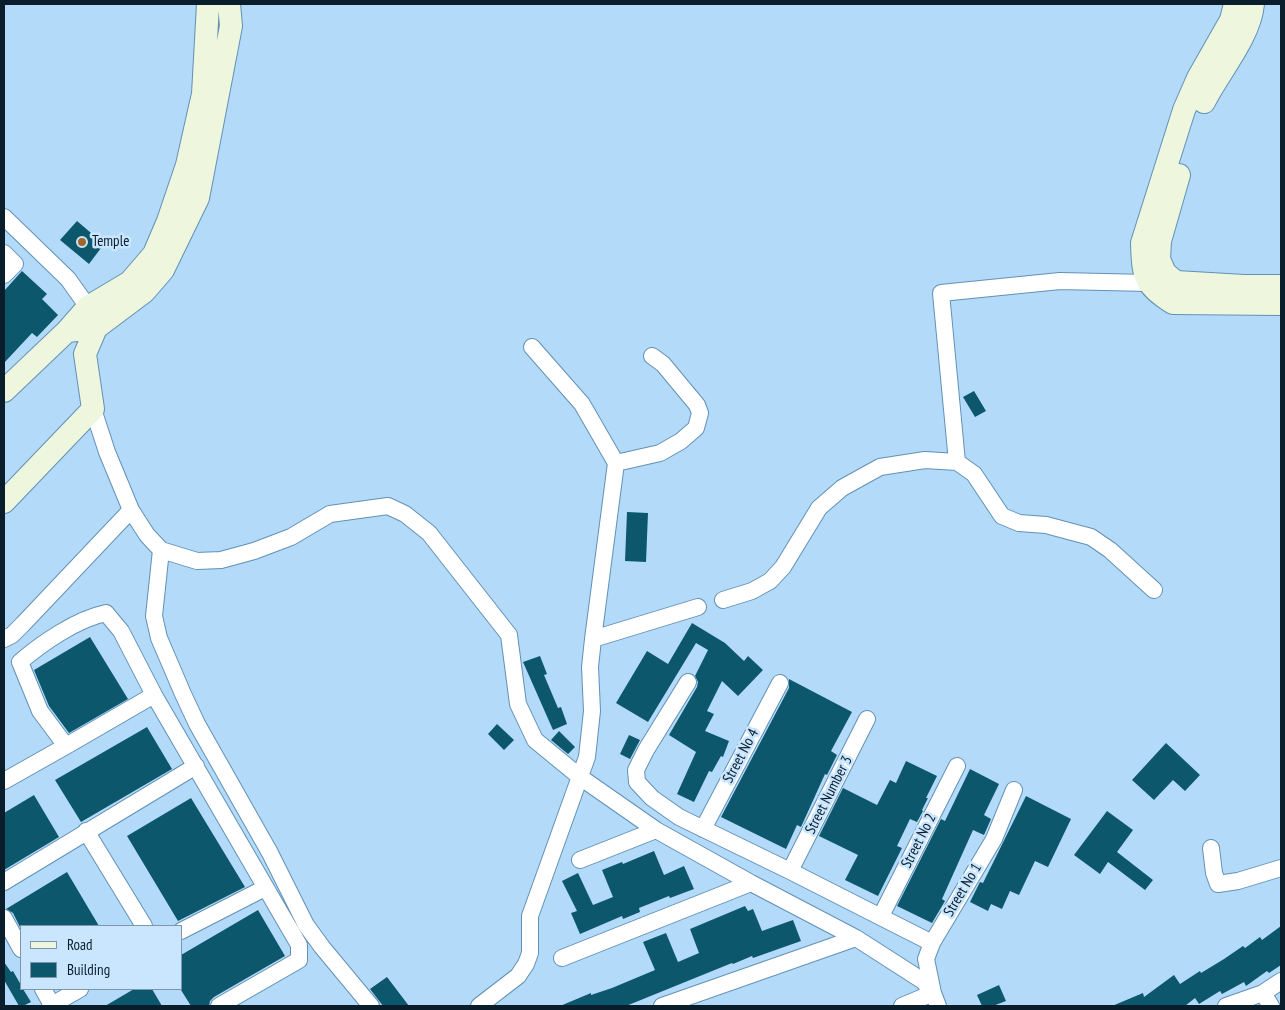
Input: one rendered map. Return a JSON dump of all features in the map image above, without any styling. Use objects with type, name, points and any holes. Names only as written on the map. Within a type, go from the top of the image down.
[{"type":"main road","points":[[4,391],[88,307],[130,282],[154,254],[168,221],[186,165],[203,94],[208,4]]},
{"type":"main road","points":[[4,502],[93,409],[85,354],[96,328],[144,292],[164,270],[198,198],[231,26],[229,4]]},
{"type":"main road","points":[[1235,4],[1231,20],[1232,36],[1201,108],[1160,241],[1159,259],[1165,273],[1176,282],[1281,286]]},
{"type":"main road","points":[[1254,4],[1253,12],[1198,78],[1184,110],[1142,243],[1143,266],[1148,283],[1160,295],[1173,303],[1281,304]]},
{"type":"main road","points":[[88,307],[96,328]]},
{"type":"main road","points":[[67,330],[96,328]]},
{"type":"street","points":[[4,217],[68,279],[88,307]]},
{"type":"street","points":[[4,253],[15,264],[4,275]]},
{"type":"street","points":[[958,462],[941,293],[1060,282],[1148,283]]},
{"type":"street","points":[[479,1006],[518,976],[526,964],[530,953],[530,916],[587,757],[592,711],[590,666],[616,463],[582,404],[532,348]]},
{"type":"street","points":[[616,463],[660,453],[681,441],[696,428],[700,413],[697,405],[663,364],[652,356]]},
{"type":"street","points":[[93,409],[131,510],[147,535],[161,550],[197,561],[221,560],[291,537],[330,514],[388,506],[405,514],[429,533],[509,635],[518,704],[535,740],[580,777],[656,830],[856,938],[923,980],[936,1000],[902,1006]]},
{"type":"street","points":[[723,600],[752,591],[770,581],[782,566],[819,508],[842,488],[880,467],[925,460],[958,462],[974,474],[1002,516],[1019,523],[1046,524],[1091,537],[1110,550],[1154,590]]},
{"type":"street","points":[[4,639],[12,635],[23,624],[131,510]]},
{"type":"street","points":[[161,550],[154,616],[158,638],[183,694],[197,724],[270,853],[306,924],[322,947],[371,1006]]},
{"type":"street","points":[[593,639],[698,607]]},
{"type":"street","points":[[66,746],[40,711],[20,662],[44,643],[95,615],[106,613],[120,631],[154,695],[299,945],[299,960],[219,1006]]},
{"type":"street","points":[[688,682],[646,750],[636,770],[637,782],[652,798],[679,817],[932,943]]},
{"type":"street","name":"Street No 4","points":[[703,829],[780,682]]},
{"type":"street","points":[[4,781],[154,695]]},
{"type":"street","name":"Street Number 3","points":[[790,871],[867,719]]},
{"type":"street","points":[[4,882],[196,766]]},
{"type":"street","name":"Street No 2","points":[[881,916],[957,766]]},
{"type":"street","name":"Street No 1","points":[[936,1000],[926,959],[932,943],[994,839],[1014,790]]},
{"type":"street","points":[[580,860],[656,830]]},
{"type":"street","points":[[86,831],[143,925]]},
{"type":"street","points":[[1211,848],[1214,873],[1218,884],[1238,881],[1281,868]]},
{"type":"street","points":[[562,958],[751,883]]},
{"type":"street","points":[[182,930],[265,888]]},
{"type":"street","points":[[4,918],[20,947]]},
{"type":"street","points":[[662,1006],[856,938]]},
{"type":"street","points":[[1226,1006],[1267,999],[1281,982]]},
{"type":"street","points":[[43,990],[51,1006],[78,990]]},
{"type":"building","name":"Temple","points":[[77,221],[104,244],[89,264],[60,240]]},
{"type":"building","points":[[22,271],[47,294],[42,299],[58,315],[37,337],[32,333],[4,363],[4,291]]},
{"type":"building","points":[[974,391],[986,411],[975,417],[963,397]]},
{"type":"building","points":[[627,512],[648,513],[646,562],[625,561]]},
{"type":"building","points":[[692,623],[725,643],[744,661],[748,656],[763,670],[738,696],[722,681],[707,711],[714,714],[705,731],[729,741],[723,757],[721,756],[712,772],[709,771],[694,802],[677,794],[696,752],[669,735],[697,687],[698,682],[695,676],[708,650],[696,643],[648,722],[616,703],[647,651],[668,664]]},
{"type":"building","points":[[90,637],[128,699],[69,733],[49,706],[34,670]]},
{"type":"building","points":[[540,656],[547,674],[544,675],[558,708],[561,707],[567,724],[553,730],[523,662]]},
{"type":"building","points":[[789,679],[852,712],[831,751],[837,755],[827,775],[825,774],[801,827],[797,825],[786,849],[721,817],[789,688]]},
{"type":"building","points":[[497,724],[514,740],[504,750],[488,734]]},
{"type":"building","points":[[147,727],[172,769],[81,822],[55,780]]},
{"type":"building","points":[[559,731],[575,747],[568,754],[551,740]]},
{"type":"building","points":[[629,735],[640,740],[630,759],[620,754]]},
{"type":"building","points":[[1166,743],[1200,775],[1185,791],[1173,780],[1154,800],[1132,780]]},
{"type":"building","points":[[906,761],[937,776],[917,822],[910,819],[897,846],[902,848],[878,896],[845,880],[858,855],[819,836],[843,788],[877,805],[890,780],[896,783]]},
{"type":"building","points":[[970,769],[999,784],[984,815],[991,819],[984,835],[973,830],[942,899],[945,901],[932,923],[897,906],[941,819],[945,821]]},
{"type":"building","points":[[34,795],[59,837],[4,870],[4,813]]},
{"type":"building","points":[[1026,796],[1071,819],[1048,867],[1035,861],[1019,895],[1010,891],[1002,909],[991,904],[988,911],[970,902],[980,882],[983,883]]},
{"type":"building","points":[[191,798],[245,887],[178,921],[127,836]]},
{"type":"building","points":[[1107,811],[1133,830],[1117,852],[1153,880],[1145,890],[1108,862],[1100,874],[1074,855]]},
{"type":"building","points":[[654,851],[664,875],[684,866],[694,889],[670,898],[669,896],[639,908],[640,912],[623,919],[622,916],[580,934],[571,913],[577,911],[562,881],[578,873],[593,905],[613,897],[602,870],[622,862],[623,864]]},
{"type":"building","points":[[67,872],[98,925],[20,925],[20,927],[13,913],[6,909]]},
{"type":"building","points":[[745,906],[748,911],[753,909],[762,931],[793,920],[801,941],[753,958],[752,956],[732,963],[626,1006],[560,1006],[591,993],[591,995],[612,988],[655,970],[643,942],[666,933],[678,962],[699,953],[690,929]]},
{"type":"building","points":[[258,910],[285,956],[214,997],[210,1001],[209,1006],[191,1006],[181,990],[182,954]]},
{"type":"building","points":[[1281,926],[1281,965],[1269,973],[1267,971],[1246,986],[1244,982],[1222,994],[1220,991],[1199,1004],[1195,998],[1185,1006],[1112,1006],[1143,993],[1144,997],[1174,975],[1180,984],[1243,946],[1245,948],[1260,937],[1262,940]]},
{"type":"building","points":[[4,962],[11,972],[13,971],[20,983],[20,990],[24,990],[31,1002],[19,1006],[4,980]]},
{"type":"building","points":[[387,977],[409,1006],[383,1006],[370,989]]},
{"type":"building","points":[[999,985],[1006,1001],[993,1006],[982,1006],[977,995]]},
{"type":"building","points":[[132,990],[153,990],[162,1006],[105,1006]]},
{"type":"place","name":"Temple","points":[[82,242]]}]
